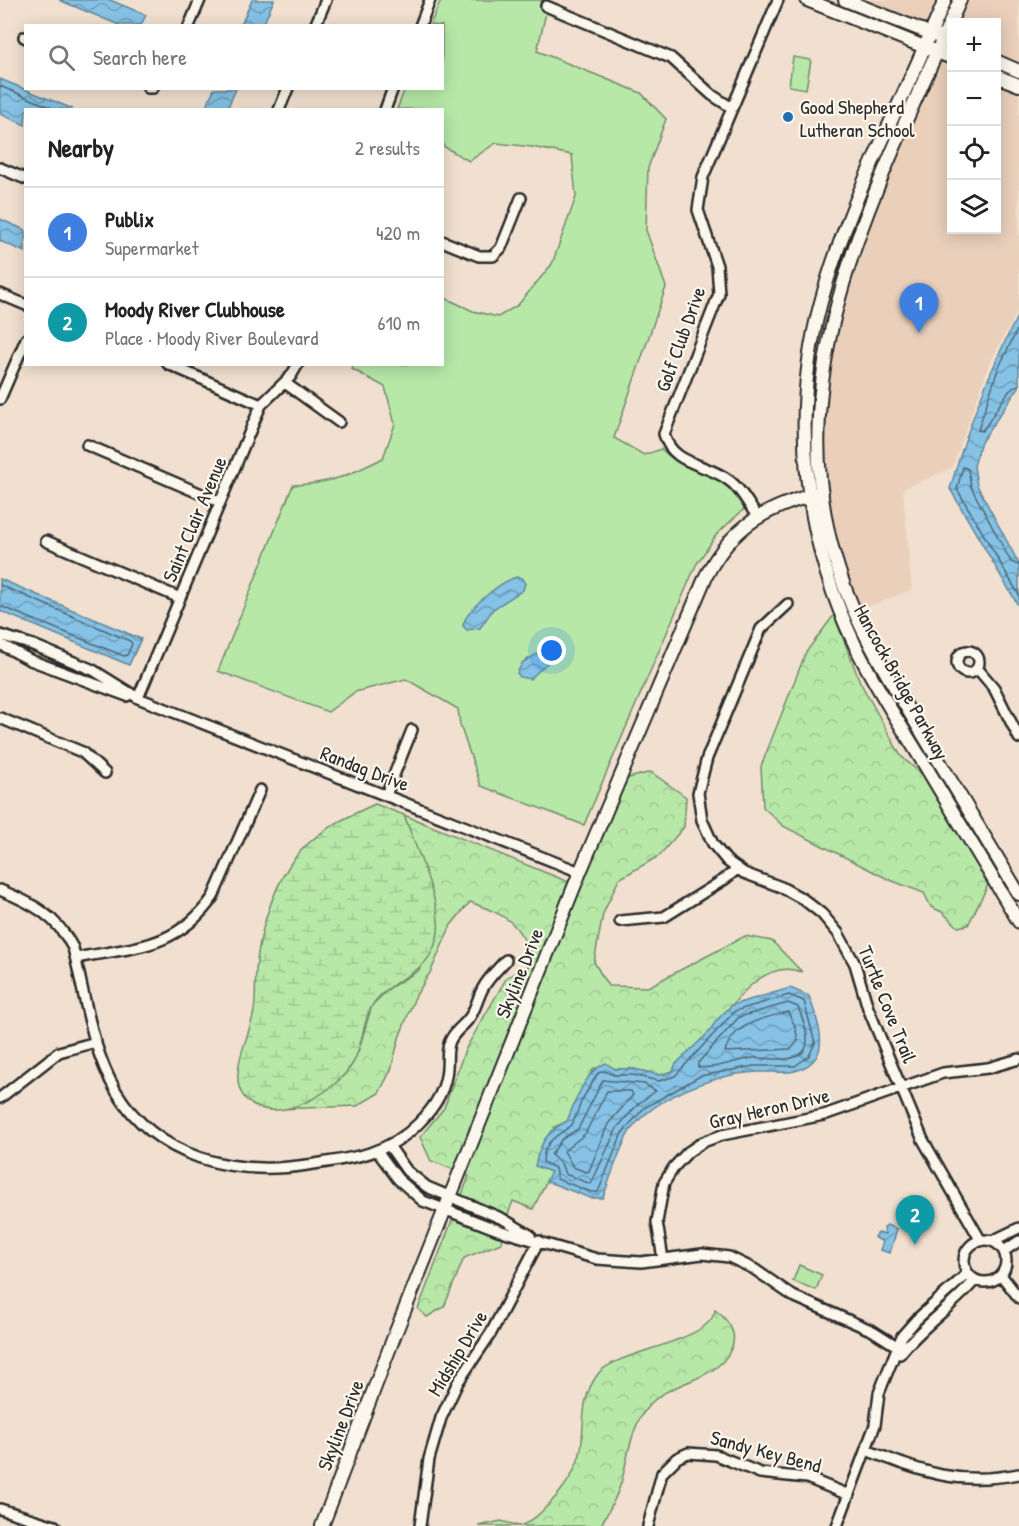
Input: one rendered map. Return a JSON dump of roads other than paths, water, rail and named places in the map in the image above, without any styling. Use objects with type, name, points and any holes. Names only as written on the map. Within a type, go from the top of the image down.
[{"type":"main road","points":[[807,0],[947,56]]},
{"type":"main road","points":[[845,0],[859,3],[942,38]]},
{"type":"main road","name":"Hancock Bridge Parkway","points":[[942,38],[945,0]]},
{"type":"main road","name":"Hancock Bridge Parkway","points":[[960,0],[942,38],[931,50],[858,200],[835,257],[820,305],[806,390],[805,439],[809,495],[824,566],[856,647],[1019,922]]},
{"type":"main road","name":"Hancock Bridge Parkway","points":[[931,50],[848,264],[831,321],[820,402],[822,492],[839,572],[867,639],[1019,894]]},
{"type":"main road","points":[[1001,63],[1019,71]]},
{"type":"main road","points":[[1001,78],[1019,85]]},
{"type":"main road","name":"Skyline Drive","points":[[322,1526],[395,1334],[449,1204],[580,872],[706,576],[725,546],[757,516],[822,492]]},
{"type":"street","points":[[190,24],[200,0]]},
{"type":"street","points":[[316,24],[326,0]]},
{"type":"street","points":[[421,24],[430,0]]},
{"type":"street","name":"Golf Club Drive","points":[[757,516],[732,482],[675,455],[667,446],[664,434],[719,294],[717,266],[701,225],[698,202],[703,177],[778,0]]},
{"type":"street","points":[[852,20],[859,3]]},
{"type":"street","points":[[546,6],[671,58],[712,95],[732,108]]},
{"type":"street","points":[[280,108],[287,90]]},
{"type":"street","points":[[386,108],[392,90]]},
{"type":"street","points":[[0,168],[24,178]]},
{"type":"street","points":[[444,242],[479,256],[493,256],[501,248],[521,198]]},
{"type":"street","points":[[0,294],[24,303]]},
{"type":"street","points":[[0,399],[24,344]]},
{"type":"street","points":[[173,366],[261,405]]},
{"type":"street","name":"Saint Clair Avenue","points":[[138,698],[261,405],[285,383],[297,366]]},
{"type":"street","points":[[285,383],[339,422]]},
{"type":"street","points":[[87,445],[220,502]]},
{"type":"street","points":[[46,542],[180,598]]},
{"type":"street","name":"Turtle Cove Trail","points":[[788,604],[767,621],[759,634],[707,758],[699,784],[700,811],[705,829],[719,852],[737,869],[803,899],[822,914],[838,933],[855,964],[868,1008],[923,1140],[981,1240]]},
{"type":"street","name":"Randag Drive","points":[[0,635],[33,645],[93,670],[138,698]]},
{"type":"street","name":"Randag Drive","points":[[0,644],[30,660],[96,686],[138,698],[580,872]]},
{"type":"street","points":[[977,668],[994,688],[1019,738]]},
{"type":"street","points":[[0,718],[82,752],[105,773]]},
{"type":"street","points":[[386,795],[412,730]]},
{"type":"street","points":[[76,958],[154,943],[184,929],[202,913],[213,897],[260,790]]},
{"type":"street","points":[[620,921],[664,916],[725,879],[737,869]]},
{"type":"street","points":[[0,890],[26,900],[58,923],[69,940],[76,958],[96,1042],[116,1090],[130,1109],[145,1125],[168,1142],[200,1158],[231,1167],[265,1170],[349,1159],[390,1147],[414,1129],[434,1105],[445,1084],[451,1039],[471,1015],[488,981],[506,960]]},
{"type":"street","points":[[0,1098],[59,1052],[96,1042]]},
{"type":"street","name":"Gray Heron Drive","points":[[663,1259],[657,1222],[659,1203],[664,1184],[688,1152],[722,1135],[824,1115],[943,1073],[988,1068],[1019,1059]]},
{"type":"street","points":[[390,1147],[412,1176],[449,1204],[498,1230],[597,1259],[641,1262],[702,1254],[740,1262],[793,1296],[873,1330],[901,1348]]},
{"type":"street","points":[[378,1152],[403,1184],[423,1201],[449,1204]]},
{"type":"street","points":[[403,1184],[412,1176]]},
{"type":"street","points":[[972,1277],[965,1256],[972,1245],[981,1240],[992,1241],[1019,1228]]},
{"type":"street","name":"Midship Drive","points":[[420,1526],[429,1459],[441,1418],[458,1382],[491,1333],[539,1241]]},
{"type":"street","points":[[972,1277],[985,1282],[1001,1275],[1006,1265],[1004,1251],[992,1241]]},
{"type":"street","points":[[1004,1251],[1019,1241]]},
{"type":"street","points":[[1001,1275],[1019,1298]]},
{"type":"street","points":[[837,1526],[875,1425],[879,1393],[888,1370],[901,1348],[902,1336],[916,1319],[972,1277]]},
{"type":"street","points":[[866,1450],[944,1478],[999,1478],[1019,1474]]},
{"type":"street","name":"Sandy Key Bend","points":[[648,1526],[662,1473],[677,1458],[688,1453],[716,1455],[760,1473],[807,1478],[849,1495]]},
{"type":"street","points":[[0,1509],[55,1526]]},
{"type":"water","points":[[59,0],[110,0],[146,15],[142,24],[117,24]]},
{"type":"water","points":[[252,0],[274,0],[263,24],[241,24]]},
{"type":"water","points":[[0,79],[71,108],[24,108],[24,125],[0,114]]},
{"type":"water","points":[[214,90],[236,90],[227,108],[205,108]]},
{"type":"water","points":[[0,219],[24,230],[24,252],[0,241]]},
{"type":"water","points":[[1019,313],[1019,387],[981,442],[974,466],[977,485],[1019,564],[1019,607],[950,489],[980,400]]},
{"type":"water","points":[[517,577],[522,578],[525,583],[523,590],[493,609],[480,628],[467,630],[463,626],[470,612],[485,597],[502,584]]},
{"type":"water","points":[[0,579],[141,639],[129,665],[0,611]]},
{"type":"water","points":[[555,644],[559,645],[560,651],[530,679],[520,677],[517,673],[523,662]]},
{"type":"water","points":[[790,988],[809,996],[819,1029],[818,1054],[807,1066],[794,1071],[757,1072],[722,1078],[702,1083],[665,1101],[636,1124],[626,1138],[603,1198],[590,1198],[546,1181],[551,1172],[535,1166],[539,1151],[549,1134],[567,1121],[586,1080],[598,1067],[606,1063],[615,1069],[634,1069],[660,1075],[673,1071],[676,1064],[709,1032],[716,1021],[732,1005]]},
{"type":"water","points":[[887,1225],[897,1229],[890,1253],[880,1250],[883,1242],[874,1237],[878,1233],[885,1234],[884,1228]]},
{"type":"place","name":"Good Shepherd Lutheran School","points":[[788,117]]},
{"type":"place","name":"Publix","points":[[919,333]]},
{"type":"place","name":"Moody River Clubhouse","points":[[915,1245]]}]
